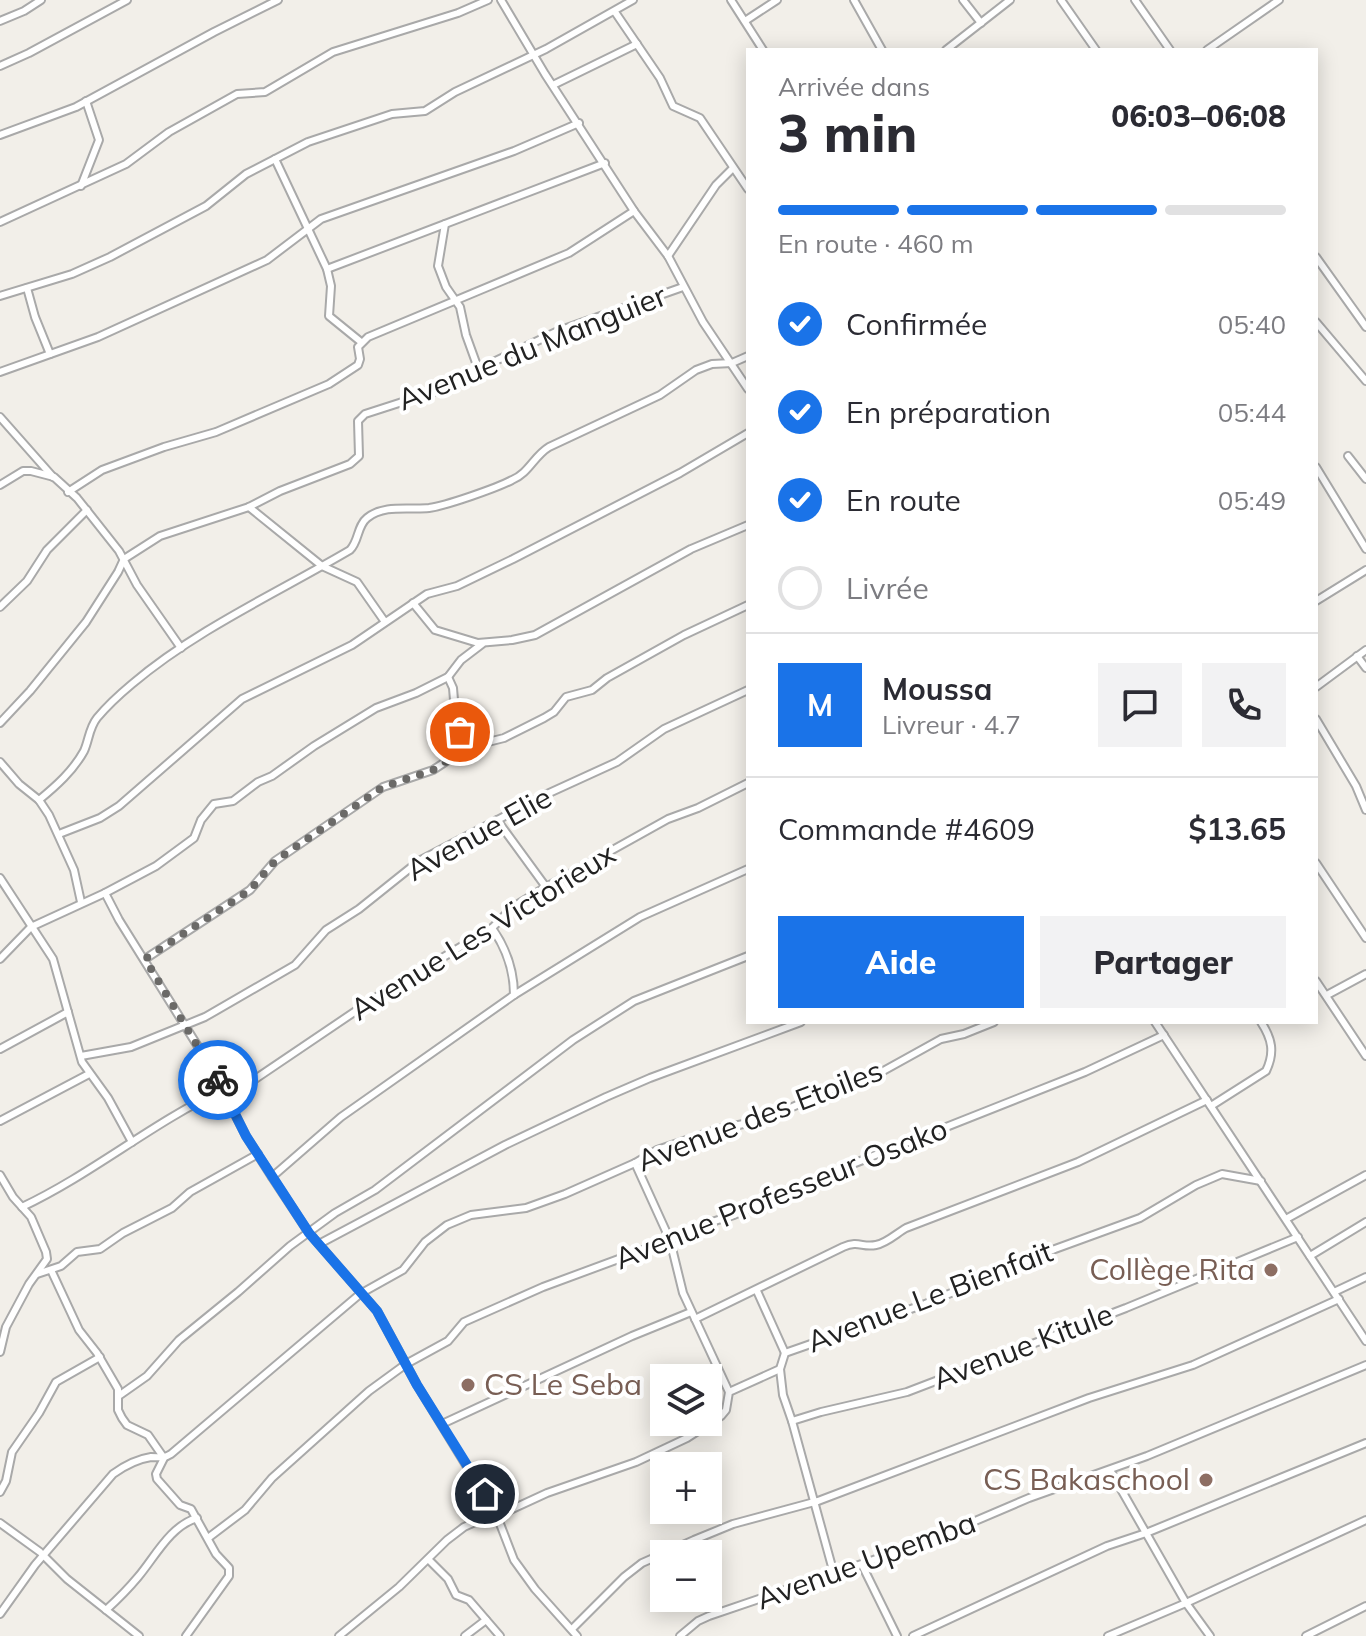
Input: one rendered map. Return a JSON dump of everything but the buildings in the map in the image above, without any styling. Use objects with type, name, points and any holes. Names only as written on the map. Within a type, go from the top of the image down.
[{"type":"street","points":[[0,21],[41,0]]},
{"type":"street","points":[[0,66],[127,0]]},
{"type":"street","points":[[0,135],[86,101],[278,0]]},
{"type":"street","points":[[0,222],[126,164],[169,132],[237,94],[265,92],[333,52],[458,13],[488,0]]},
{"type":"street","points":[[501,0],[634,211],[668,256],[703,322],[746,386]]},
{"type":"street","points":[[0,296],[72,274],[110,257],[206,206],[246,174],[308,142],[401,112],[425,111],[455,92],[546,49],[633,0]]},
{"type":"street","points":[[731,0],[762,48]]},
{"type":"street","points":[[745,21],[777,0]]},
{"type":"street","points":[[854,0],[881,48]]},
{"type":"street","points":[[963,0],[981,23]]},
{"type":"street","points":[[949,48],[1010,0]]},
{"type":"street","points":[[1061,0],[1095,48]]},
{"type":"street","points":[[1135,0],[1169,48]]},
{"type":"street","points":[[1210,48],[1279,0]]},
{"type":"street","points":[[615,12],[660,78],[673,106],[700,118],[746,186]]},
{"type":"street","points":[[553,85],[637,44]]},
{"type":"street","points":[[81,186],[99,140],[86,101]]},
{"type":"street","points":[[0,372],[132,322],[267,260],[321,219],[514,151],[579,123]]},
{"type":"street","points":[[275,159],[327,269],[331,286],[329,316],[361,342]]},
{"type":"street","points":[[327,269],[605,163]]},
{"type":"street","points":[[668,256],[716,185],[733,168]]},
{"type":"street","points":[[68,492],[102,470],[216,432],[329,384],[358,365],[361,342],[569,253],[634,211]]},
{"type":"street","points":[[445,224],[438,266],[446,287],[457,299],[479,371]]},
{"type":"street","points":[[1318,260],[1366,327]]},
{"type":"street","name":"Avenue du Manguier","points":[[0,723],[86,622],[124,559],[160,536],[249,507],[280,491],[350,464],[359,456],[358,421],[365,414],[458,384],[558,331],[683,287]]},
{"type":"street","points":[[27,288],[50,354]]},
{"type":"street","points":[[1318,324],[1366,381]]},
{"type":"street","points":[[39,800],[63,781],[83,753],[97,717],[132,684],[181,648],[350,550],[361,525],[375,514],[392,509],[430,508],[511,481],[524,473],[540,452],[549,447],[660,395],[696,370],[746,357]]},
{"type":"street","points":[[0,417],[87,510],[124,559],[137,585],[181,648]]},
{"type":"street","points":[[59,834],[100,818],[119,806],[242,699],[352,645],[427,594],[457,586],[633,498],[746,434]]},
{"type":"street","points":[[1348,456],[1366,479]]},
{"type":"street","points":[[1318,470],[1366,549]]},
{"type":"street","points":[[0,485],[23,471],[54,477]]},
{"type":"street","points":[[249,507],[322,566],[357,582],[385,622]]},
{"type":"street","points":[[0,607],[27,581],[47,550],[87,510]]},
{"type":"street","points":[[413,603],[435,630],[482,644],[535,635],[691,549],[746,526]]},
{"type":"street","points":[[1318,600],[1366,570]]},
{"type":"street","points":[[145,959],[250,890],[275,861],[383,787],[433,770],[468,747],[504,738],[554,712],[566,697],[592,690],[607,678],[684,635],[746,606]]},
{"type":"street","points":[[0,959],[31,927],[156,866],[194,838],[201,820],[214,804],[233,801],[376,708],[448,677],[461,660],[482,644]]},
{"type":"street","points":[[1318,685],[1366,650]]},
{"type":"street","points":[[1357,656],[1366,668]]},
{"type":"street","points":[[448,677],[453,688],[456,724],[468,747]]},
{"type":"street","name":"Avenue Elie","points":[[81,1056],[131,1047],[185,1026],[295,965],[326,930],[359,909],[407,869],[497,820],[617,762],[664,729],[746,691]]},
{"type":"street","points":[[1318,722],[1356,786],[1366,810]]},
{"type":"street","points":[[0,762],[19,784],[39,800],[59,834],[74,870],[81,902]]},
{"type":"street","name":"Avenue Les Victorieux","points":[[227,1098],[375,998],[458,945],[492,928],[513,907],[546,887],[668,819],[746,784]]},
{"type":"street","points":[[497,820],[546,887]]},
{"type":"street","points":[[1318,866],[1366,938]]},
{"type":"street","points":[[272,1177],[341,1117],[514,995],[640,917],[746,870]]},
{"type":"street","points":[[0,878],[57,968],[61,992],[81,1056],[132,1142]]},
{"type":"street","points":[[105,893],[272,1177],[309,1233],[377,1311],[497,1516],[514,1560],[577,1636]]},
{"type":"street","points":[[492,928],[513,970],[514,995]]},
{"type":"street","points":[[120,1395],[147,1376],[179,1340],[269,1262],[335,1213],[375,1190],[586,1031],[634,1001],[746,957]]},
{"type":"street","points":[[1327,995],[1366,974]]},
{"type":"street","points":[[1318,984],[1366,1056]]},
{"type":"street","points":[[0,1049],[68,1012]]},
{"type":"street","points":[[319,1244],[505,1145],[606,1097],[700,1058],[795,1024]]},
{"type":"street","name":"Avenue des Etoiles","points":[[164,1458],[360,1294],[403,1270],[425,1242],[447,1225],[471,1215],[526,1208],[635,1163],[657,1150],[734,1124],[763,1120],[797,1107],[840,1086],[876,1075],[941,1039],[989,1024]]},
{"type":"street","points":[[1156,1024],[1366,1340]]},
{"type":"street","points":[[442,1424],[632,1336],[757,1291],[854,1243],[880,1244],[906,1228],[1078,1162],[1209,1103],[1266,1071],[1272,1046],[1262,1024]]},
{"type":"street","name":"Avenue Professeur Osako","points":[[208,1538],[245,1510],[272,1478],[315,1438],[406,1364],[448,1341],[464,1322],[543,1287],[734,1215],[830,1173],[1085,1072],[1164,1035]]},
{"type":"street","points":[[0,1121],[89,1074]]},
{"type":"street","points":[[22,1207],[79,1176],[168,1117],[222,1090]]},
{"type":"street","points":[[37,1274],[67,1262],[77,1252],[100,1249],[172,1208],[190,1192],[258,1154]]},
{"type":"street","points":[[339,1636],[464,1527],[547,1493],[636,1462],[687,1438],[726,1410],[729,1392],[693,1316],[676,1272],[670,1240],[635,1163]]},
{"type":"street","name":"Avenue Le Bienfait","points":[[729,1392],[780,1369],[785,1353],[925,1304],[1055,1249],[1140,1218],[1196,1185],[1222,1174],[1261,1181]]},
{"type":"street","points":[[0,1175],[31,1217],[47,1259],[6,1327],[0,1352]]},
{"type":"street","points":[[1286,1219],[1366,1175]]},
{"type":"street","points":[[1310,1256],[1366,1222]]},
{"type":"street","name":"Avenue Kitule","points":[[792,1421],[907,1392],[1126,1308],[1298,1237]]},
{"type":"street","points":[[51,1270],[79,1330],[100,1357],[120,1395],[118,1410],[122,1418],[127,1425],[148,1435],[164,1458]]},
{"type":"street","points":[[1334,1292],[1366,1277]]},
{"type":"street","points":[[757,1291],[785,1353]]},
{"type":"street","points":[[572,1629],[642,1563],[733,1524],[814,1502],[1089,1398],[1193,1365],[1339,1299]]},
{"type":"street","points":[[0,1492],[6,1481],[12,1452],[56,1382],[100,1357]]},
{"type":"street","name":"Avenue Upemba","points":[[680,1636],[709,1616],[940,1536],[1366,1365]]},
{"type":"street","points":[[780,1369],[783,1395],[834,1574]]},
{"type":"street","points":[[913,1636],[1107,1546],[1366,1443]]},
{"type":"street","points":[[0,1614],[113,1474],[148,1457],[164,1458]]},
{"type":"street","points":[[164,1458],[156,1474],[157,1479],[180,1505],[191,1509],[230,1572],[188,1633],[197,1636]]},
{"type":"street","points":[[1110,1470],[1186,1603],[1210,1636]]},
{"type":"street","points":[[106,1610],[138,1578],[167,1539],[185,1522],[197,1518]]},
{"type":"street","points":[[1108,1636],[1366,1520]]},
{"type":"street","points":[[0,1523],[139,1636]]},
{"type":"street","points":[[429,1560],[448,1579],[456,1595],[469,1600],[500,1636]]},
{"type":"street","points":[[862,1565],[897,1636]]},
{"type":"street","points":[[1306,1636],[1366,1606]]},
{"type":"street","points":[[465,1636],[486,1620]]},
{"type":"way so far","points":[[218,1080],[145,959],[171,945],[250,890],[275,861],[383,787],[418,776],[449,761],[468,747],[460,732]]},
{"type":"place","name":"Collège Rita","points":[[1271,1270]]},
{"type":"place","name":"CS Le Seba","points":[[468,1385]]},
{"type":"place","name":"CS Bakaschool","points":[[1206,1480]]},
{"type":"route","points":[[218,1080],[246,1136],[309,1233],[377,1311],[417,1385],[485,1494]]}]
